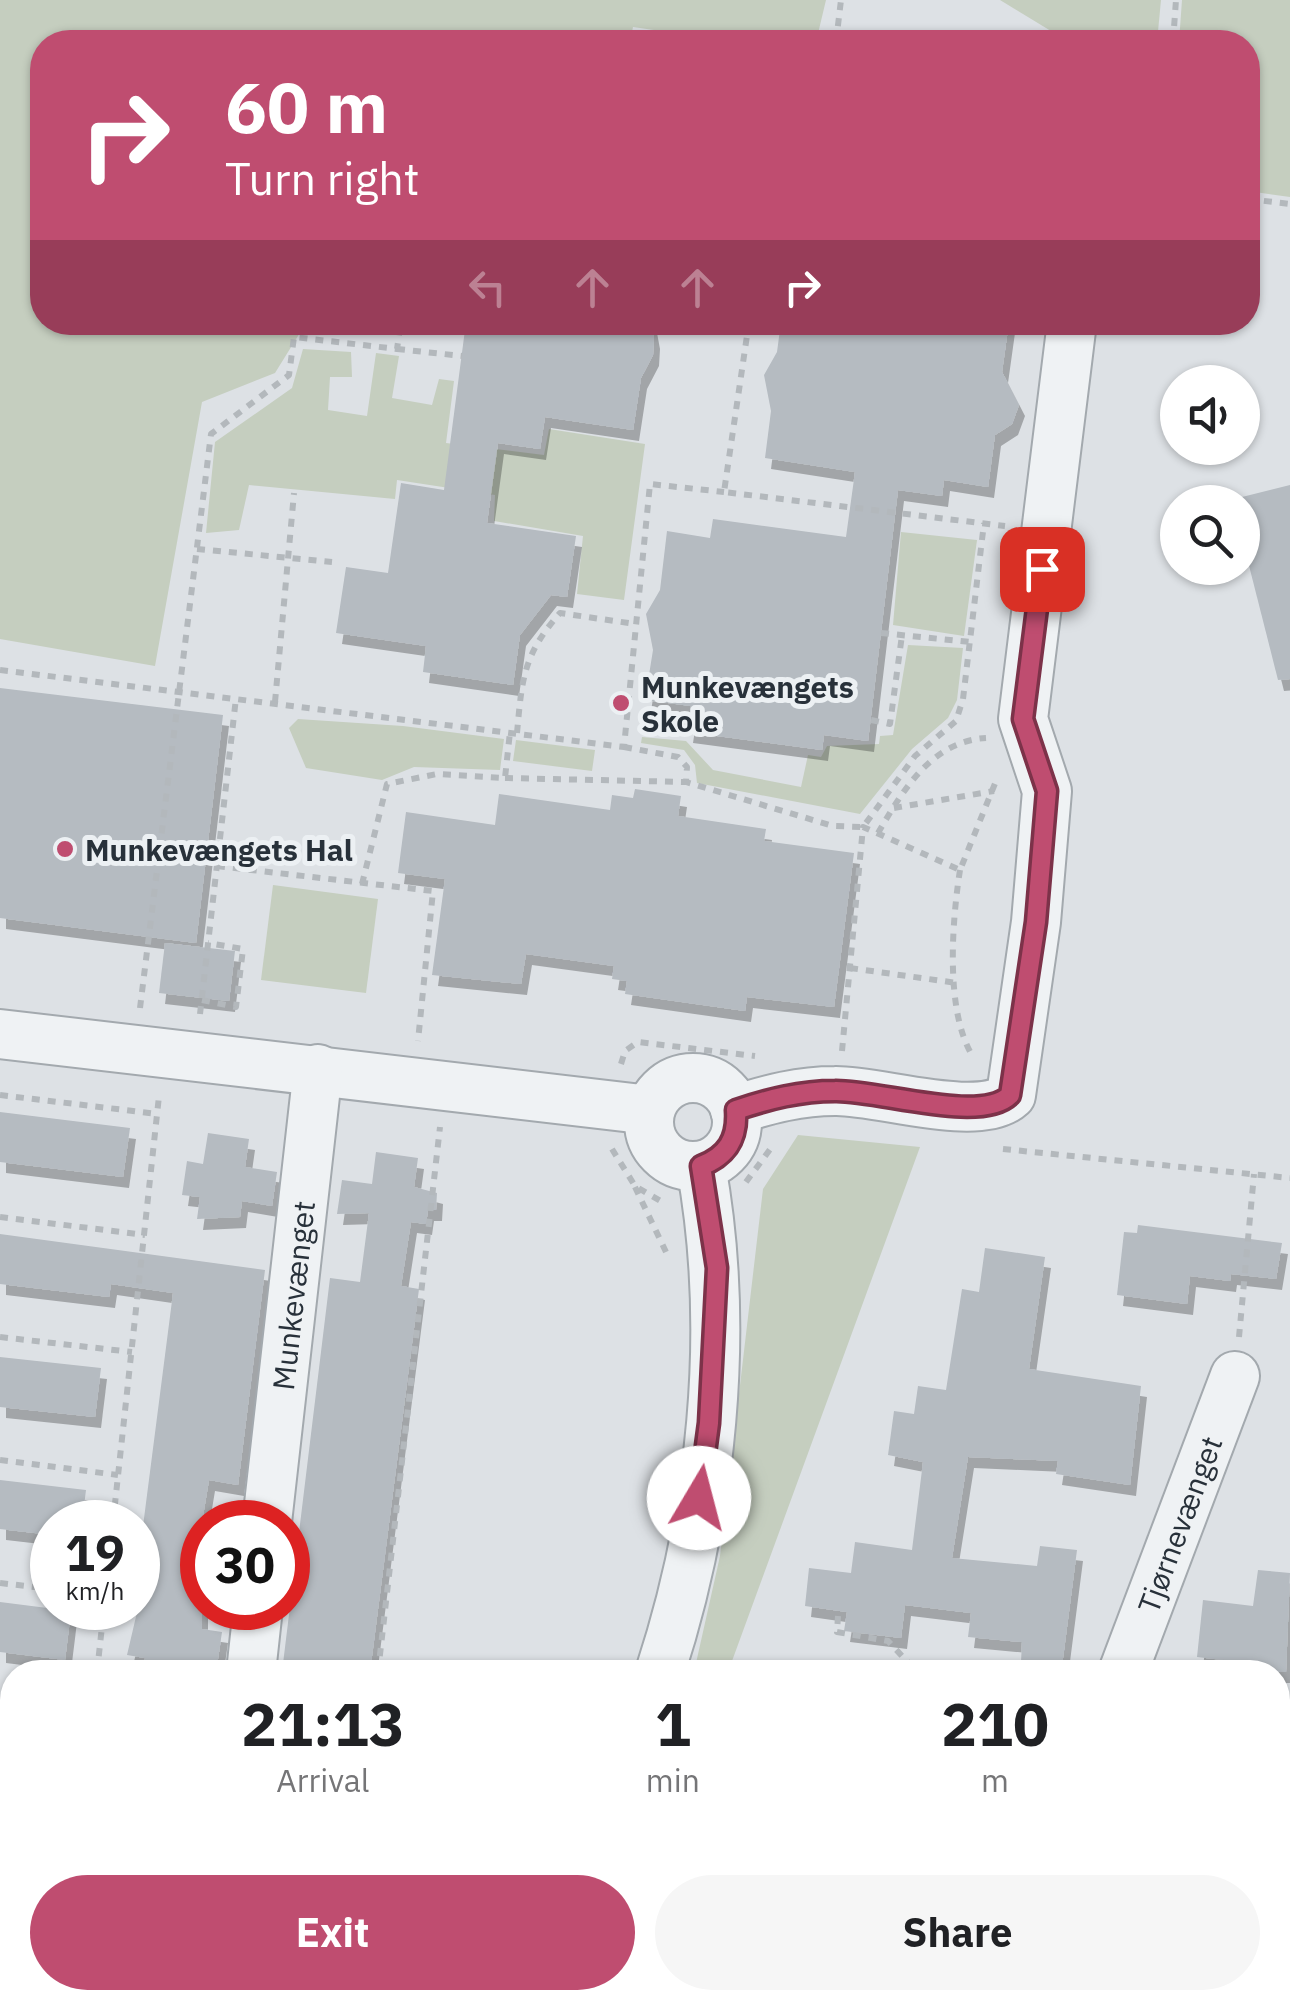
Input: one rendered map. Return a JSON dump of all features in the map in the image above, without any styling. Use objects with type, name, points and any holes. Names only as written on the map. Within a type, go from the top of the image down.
[{"type":"street","points":[[736,1110],[790,1094],[838,1090],[986,1108],[1010,1095],[1036,922],[1047,791],[1023,719],[1070,335]]},
{"type":"street","points":[[0,1034],[650,1110]]},
{"type":"street","name":"Munkevænget","points":[[270,1500],[318,1070]]},
{"type":"street","points":[[693,1078],[720,1087],[736,1110],[734,1139],[726,1151],[701,1166],[672,1161],[660,1152],[648,1125],[650,1110],[666,1086],[693,1078]]},
{"type":"street","points":[[663,1660],[694,1536],[709,1423],[717,1268],[701,1166]]},
{"type":"street","name":"Tjørnevænget","points":[[1128,1660],[1235,1376]]},
{"type":"street","points":[[252,1660],[255,1630]]},
{"type":"path","points":[[837,30],[841,0]]},
{"type":"path","points":[[1174,30],[1176,0]]},
{"type":"path","points":[[1260,200],[1290,204]]},
{"type":"path","points":[[398,349],[400,335]]},
{"type":"path","points":[[724,492],[747,335]]},
{"type":"path","points":[[115,1500],[164,1053],[179,690],[211,434],[289,375],[294,338],[462,356]]},
{"type":"path","points":[[624,746],[650,484],[1046,531]]},
{"type":"path","points":[[275,702],[294,492]]},
{"type":"path","points":[[838,1090],[863,827],[915,756],[956,721],[984,523]]},
{"type":"path","points":[[197,549],[332,562]]},
{"type":"path","points":[[505,778],[522,673],[534,642],[560,613],[636,624]]},
{"type":"path","points":[[881,632],[970,642]]},
{"type":"path","points":[[871,720],[890,724],[902,635]]},
{"type":"path","points":[[0,670],[624,746],[678,757],[686,767],[686,782]]},
{"type":"path","points":[[164,1053],[202,1000],[236,698]]},
{"type":"path","points":[[878,833],[892,808],[935,753],[967,739],[986,737],[992,748]]},
{"type":"path","points":[[362,884],[387,784],[437,774],[686,782],[833,826],[863,827],[960,870]]},
{"type":"path","points":[[997,775],[994,791],[960,870],[949,936],[960,1035],[1004,1101]]},
{"type":"path","points":[[892,808],[994,791]]},
{"type":"path","points":[[217,866],[433,891],[412,1082]]},
{"type":"path","points":[[202,1000],[236,1006],[243,950],[208,943]]},
{"type":"path","points":[[850,968],[957,984]]},
{"type":"path","points":[[0,1095],[158,1114]]},
{"type":"path","points":[[379,1660],[441,1121]]},
{"type":"path","points":[[758,1171],[777,1139]]},
{"type":"path","points":[[988,1148],[1290,1178]]},
{"type":"path","points":[[1235,1376],[1254,1174]]},
{"type":"path","points":[[0,1217],[145,1234]]},
{"type":"path","points":[[0,1337],[132,1352]]},
{"type":"path","points":[[0,1460],[118,1474]]},
{"type":"path","points":[[0,1582],[30,1586]]},
{"type":"path","points":[[838,1616],[838,1632],[888,1641],[906,1660]]},
{"type":"path","points":[[98,1660],[101,1630]]},
{"type":"green space","points":[[0,0],[826,0],[819,30],[30,30],[30,335],[299,335],[275,373],[202,402],[155,666],[0,639]]},
{"type":"green space","points":[[1000,0],[1161,0],[1158,30],[1049,30]]},
{"type":"green space","points":[[1182,0],[1290,0],[1290,197],[1260,193],[1260,30],[1180,30]]},
{"type":"green space","points":[[303,349],[351,352],[352,377],[330,377],[328,410],[367,416],[376,353],[399,356],[392,398],[432,405],[439,379],[454,381],[446,443],[544,455],[549,429],[645,444],[624,600],[577,594],[583,536],[494,521],[495,495],[397,480],[395,499],[249,485],[239,530],[206,533],[215,442],[292,388]]},
{"type":"green space","points":[[901,532],[977,540],[964,636],[893,625]]},
{"type":"green space","points":[[908,645],[963,648],[957,700],[948,718],[912,749],[860,814],[697,783],[695,765],[684,750],[641,743],[642,737],[686,741],[713,770],[801,787],[808,755],[821,757],[827,746],[879,744],[880,736],[893,735]]},
{"type":"green space","points":[[298,719],[403,726],[504,739],[500,770],[414,767],[382,780],[306,768],[289,728]]},
{"type":"green space","points":[[516,740],[595,750],[592,771],[513,761]]},
{"type":"green space","points":[[273,885],[378,899],[366,993],[261,980]]},
{"type":"green space","points":[[798,1135],[920,1147],[732,1660],[697,1660],[720,1556],[763,1189]]},
{"type":"building","points":[[464,335],[653,335],[653,355],[641,378],[633,430],[545,417],[540,449],[498,443],[487,523],[576,536],[567,597],[551,595],[520,635],[513,685],[423,672],[426,646],[336,633],[346,567],[388,573],[401,483],[444,490]]},
{"type":"building","points":[[779,335],[1007,335],[1002,372],[1019,405],[1012,424],[995,435],[988,487],[944,480],[942,496],[898,490],[868,741],[824,735],[822,750],[687,732],[691,706],[645,700],[653,650],[646,614],[660,590],[667,531],[710,538],[713,519],[846,537],[855,472],[765,458],[771,411],[764,375],[777,352]]},
{"type":"building","points":[[1290,485],[1290,679],[1278,680],[1254,585],[1260,585],[1260,492]]},
{"type":"building","name":"Munkevængets Hal","points":[[0,688],[223,715],[196,943],[0,918]]},
{"type":"building","points":[[635,789],[681,796],[678,816],[766,829],[764,841],[854,853],[834,1007],[747,997],[745,1011],[625,994],[627,981],[612,979],[614,966],[526,954],[521,984],[432,975],[445,879],[398,873],[406,812],[495,825],[499,794],[610,810],[612,795],[633,798]]},
{"type":"building","points":[[165,943],[235,951],[229,1001],[159,993]]},
{"type":"building","points":[[0,1112],[130,1128],[123,1177],[0,1162]]},
{"type":"building","points":[[208,1133],[249,1139],[245,1167],[277,1172],[272,1206],[242,1201],[240,1217],[197,1219],[200,1197],[182,1195],[187,1161],[203,1164]]},
{"type":"building","points":[[376,1152],[418,1158],[414,1187],[437,1193],[436,1210],[428,1210],[426,1224],[411,1222],[401,1286],[419,1289],[372,1660],[283,1660],[287,1630],[310,1630],[310,1500],[303,1500],[330,1278],[360,1282],[369,1213],[337,1214],[342,1180],[372,1184]]},
{"type":"building","points":[[1138,1225],[1282,1243],[1276,1279],[1231,1274],[1230,1281],[1190,1276],[1187,1304],[1117,1295],[1124,1232],[1137,1233]]},
{"type":"building","points":[[0,1234],[265,1270],[238,1485],[209,1480],[206,1500],[180,1500],[180,1630],[222,1632],[218,1660],[145,1660],[127,1655],[133,1630],[160,1630],[160,1500],[146,1500],[173,1293],[111,1284],[109,1297],[0,1284]]},
{"type":"building","points":[[985,1248],[1045,1257],[1029,1369],[1141,1386],[1130,1485],[1056,1474],[1058,1461],[968,1457],[952,1558],[1037,1566],[1040,1546],[1077,1550],[1063,1660],[1021,1660],[1022,1642],[968,1637],[971,1613],[905,1605],[901,1638],[844,1631],[847,1612],[805,1606],[809,1568],[851,1573],[855,1542],[912,1550],[923,1462],[888,1455],[894,1411],[914,1414],[918,1386],[946,1390],[962,1289],[979,1292]]},
{"type":"building","points":[[0,1357],[101,1368],[95,1417],[0,1407]]},
{"type":"building","points":[[0,1480],[86,1490],[85,1500],[30,1500],[30,1532],[0,1529]]},
{"type":"building","points":[[1258,1570],[1290,1573],[1286,1660],[1197,1657],[1203,1600],[1253,1606]]},
{"type":"building","points":[[0,1602],[30,1606],[30,1630],[69,1630],[65,1660],[0,1652]]},
{"type":"place","name":"Munkevængets Skole","points":[[621,703]]},
{"type":"place","name":"Munkevængets Hal","points":[[65,849]]},
{"type":"route","points":[[699,1498],[709,1423],[717,1268],[701,1166],[726,1151],[734,1139],[736,1110],[790,1094],[838,1090],[986,1108],[999,1105],[1010,1095],[1036,922],[1047,791],[1023,719],[1042,569]]}]
